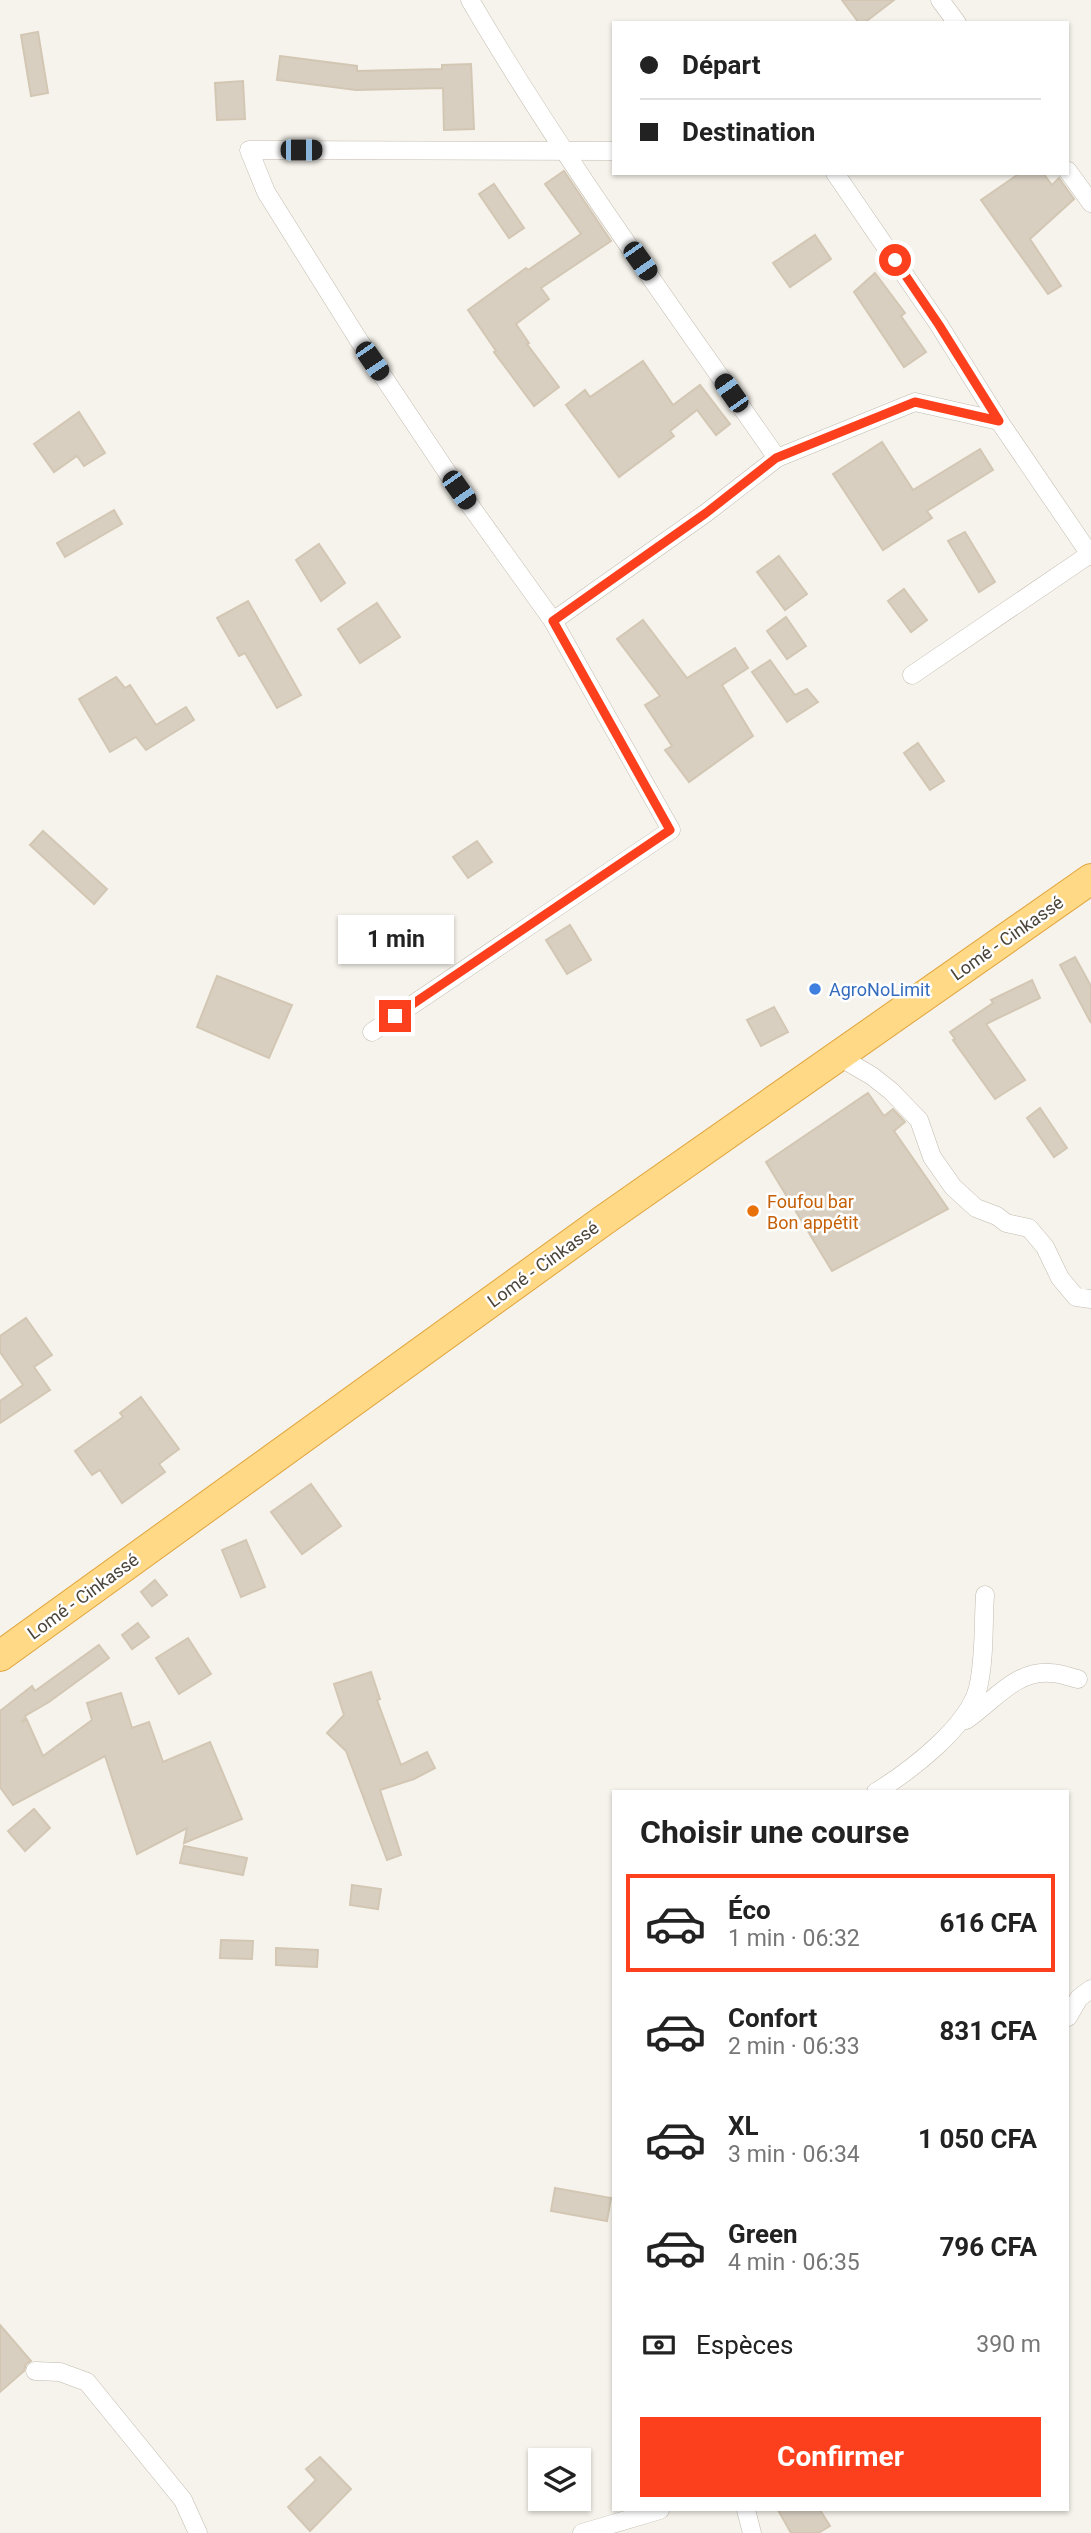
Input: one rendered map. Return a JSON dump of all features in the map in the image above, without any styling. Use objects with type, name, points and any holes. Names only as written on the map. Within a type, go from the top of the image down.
[{"type":"highway","name":"Lomé - Cinkassé","points":[[0,1656],[604,1220],[1091,879]]},
{"type":"street","points":[[470,0],[511,70],[565,151],[776,458]]},
{"type":"street","points":[[940,0],[956,21]]},
{"type":"street","points":[[372,1032],[670,830],[553,621],[459,490],[358,339],[266,192],[248,150],[612,152]]},
{"type":"street","points":[[1069,173],[1091,203]]},
{"type":"street","points":[[836,175],[1090,555],[912,675]]},
{"type":"street","points":[[553,621],[706,513],[776,458],[915,402],[999,421]]},
{"type":"street","points":[[838,1056],[882,1084],[919,1120],[932,1157],[953,1187],[976,1208],[997,1216],[1006,1223],[1029,1228],[1045,1247],[1060,1278],[1076,1297],[1091,1299]]},
{"type":"street","points":[[879,1790],[911,1767],[952,1730],[969,1710],[978,1688],[985,1595]]},
{"type":"street","points":[[952,1730],[976,1714],[1000,1692],[1024,1677],[1048,1672],[1077,1679]]},
{"type":"street","points":[[1069,2015],[1079,1998],[1091,1989]]},
{"type":"street","points":[[35,2371],[60,2372],[87,2382],[183,2500],[198,2533]]},
{"type":"street","points":[[582,2533],[657,2511]]},
{"type":"street","points":[[746,2511],[752,2533]]},
{"type":"building","points":[[842,0],[894,0],[867,21],[858,21]]},
{"type":"building","points":[[38,32],[48,93],[31,96],[21,35]]},
{"type":"building","points":[[280,56],[357,66],[357,71],[442,69],[442,65],[471,64],[474,129],[444,130],[443,88],[356,90],[277,80]]},
{"type":"building","points":[[243,81],[245,119],[217,120],[215,83]]},
{"type":"building","points":[[564,171],[611,241],[541,288],[549,299],[516,324],[529,343],[527,344],[559,387],[534,406],[494,352],[496,351],[468,310],[526,268],[528,270],[581,234],[545,184]]},
{"type":"building","points":[[1017,175],[1044,175],[1052,185],[1059,178],[1074,199],[1030,239],[1061,286],[1048,294],[981,200]]},
{"type":"building","points":[[494,184],[524,228],[509,238],[479,194]]},
{"type":"building","points":[[815,235],[831,259],[790,287],[773,263]]},
{"type":"building","points":[[875,273],[905,313],[901,316],[926,352],[904,367],[854,292]]},
{"type":"building","points":[[643,361],[673,405],[700,385],[730,424],[716,435],[697,410],[670,431],[674,436],[619,477],[566,405],[585,390],[590,397]]},
{"type":"building","points":[[79,412],[105,453],[84,466],[77,456],[54,472],[34,444]]},
{"type":"building","points":[[882,442],[913,490],[980,449],[993,470],[927,511],[932,518],[883,550],[833,474]]},
{"type":"building","points":[[114,510],[122,524],[65,557],[57,543]]},
{"type":"building","points":[[965,532],[995,582],[979,592],[948,541]]},
{"type":"building","points":[[319,544],[345,583],[321,601],[296,560]]},
{"type":"building","points":[[779,556],[807,594],[785,610],[757,572]]},
{"type":"building","points":[[904,589],[927,620],[911,632],[888,601]]},
{"type":"building","points":[[248,601],[301,695],[277,708],[245,653],[239,656],[217,618]]},
{"type":"building","points":[[377,603],[400,637],[360,663],[338,629]]},
{"type":"building","points":[[786,617],[806,646],[787,659],[767,631]]},
{"type":"building","points":[[643,620],[687,678],[735,648],[748,668],[722,685],[753,736],[689,782],[665,750],[672,746],[645,705],[660,696],[617,639]]},
{"type":"building","points":[[770,660],[795,695],[807,689],[818,702],[787,722],[752,672]]},
{"type":"building","points":[[116,677],[125,688],[130,685],[156,725],[186,707],[194,720],[146,750],[136,737],[110,752],[79,699]]},
{"type":"building","points":[[918,743],[944,781],[930,790],[904,753]]},
{"type":"building","points":[[43,831],[107,889],[94,904],[30,845]]},
{"type":"building","points":[[477,841],[492,862],[468,878],[453,857]]},
{"type":"building","points":[[570,925],[591,960],[567,974],[546,940]]},
{"type":"building","points":[[1075,957],[1091,986],[1091,1023],[1060,965]]},
{"type":"building","points":[[217,976],[292,1005],[269,1058],[197,1027]]},
{"type":"building","points":[[1032,980],[1040,998],[986,1024],[1025,1080],[995,1099],[950,1032],[993,1003],[991,1000]]},
{"type":"building","points":[[774,1007],[788,1032],[761,1046],[747,1020]]},
{"type":"building","points":[[868,1093],[884,1116],[893,1109],[905,1122],[894,1131],[948,1209],[832,1271],[766,1162]]},
{"type":"building","points":[[1040,1108],[1067,1148],[1054,1157],[1027,1118]]},
{"type":"building","points":[[26,1318],[52,1355],[34,1367],[50,1390],[0,1423],[0,1401],[23,1385],[0,1352],[0,1336]]},
{"type":"building","points":[[141,1397],[179,1449],[159,1464],[165,1472],[122,1503],[100,1470],[92,1475],[75,1451],[123,1417],[120,1413]]},
{"type":"building","points":[[311,1484],[341,1526],[302,1554],[271,1512]]},
{"type":"building","points":[[246,1540],[265,1587],[241,1597],[222,1550]]},
{"type":"building","points":[[155,1580],[167,1595],[152,1606],[141,1592]]},
{"type":"building","points":[[138,1623],[149,1637],[132,1649],[122,1635]]},
{"type":"building","points":[[188,1638],[211,1674],[179,1694],[156,1658]]},
{"type":"building","points":[[99,1645],[109,1658],[49,1702],[25,1716],[21,1722],[27,1720],[43,1756],[92,1720],[87,1703],[121,1693],[132,1728],[149,1722],[163,1762],[210,1742],[242,1819],[184,1843],[187,1828],[137,1854],[105,1756],[13,1805],[0,1787],[0,1711],[32,1686],[35,1691]]},
{"type":"building","points":[[371,1672],[380,1699],[377,1700],[401,1765],[427,1752],[435,1768],[414,1779],[380,1790],[401,1855],[387,1860],[346,1751],[327,1733],[344,1715],[334,1684]]},
{"type":"building","points":[[34,1809],[50,1828],[25,1851],[8,1831]]},
{"type":"building","points":[[184,1846],[247,1858],[243,1875],[180,1863]]},
{"type":"building","points":[[352,1885],[381,1889],[378,1909],[350,1905]]},
{"type":"building","points":[[221,1940],[253,1941],[252,1959],[220,1958]]},
{"type":"building","points":[[276,1948],[318,1950],[317,1967],[276,1965]]},
{"type":"building","points":[[555,2188],[611,2198],[607,2221],[551,2211]]},
{"type":"building","points":[[0,2325],[31,2361],[26,2364],[24,2371],[0,2392]]},
{"type":"building","points":[[320,2457],[351,2489],[310,2531],[288,2507],[316,2480],[306,2469]]},
{"type":"building","points":[[779,2511],[821,2511],[830,2526],[818,2533],[791,2533]]},
{"type":"place","name":"AgroNoLimit","points":[[815,989]]},
{"type":"place","name":"Foufou bar Bon appétit","points":[[753,1211]]},
{"type":"route","points":[[395,1016],[670,830],[553,621],[706,513],[776,458],[915,402],[999,421],[895,260]]}]
